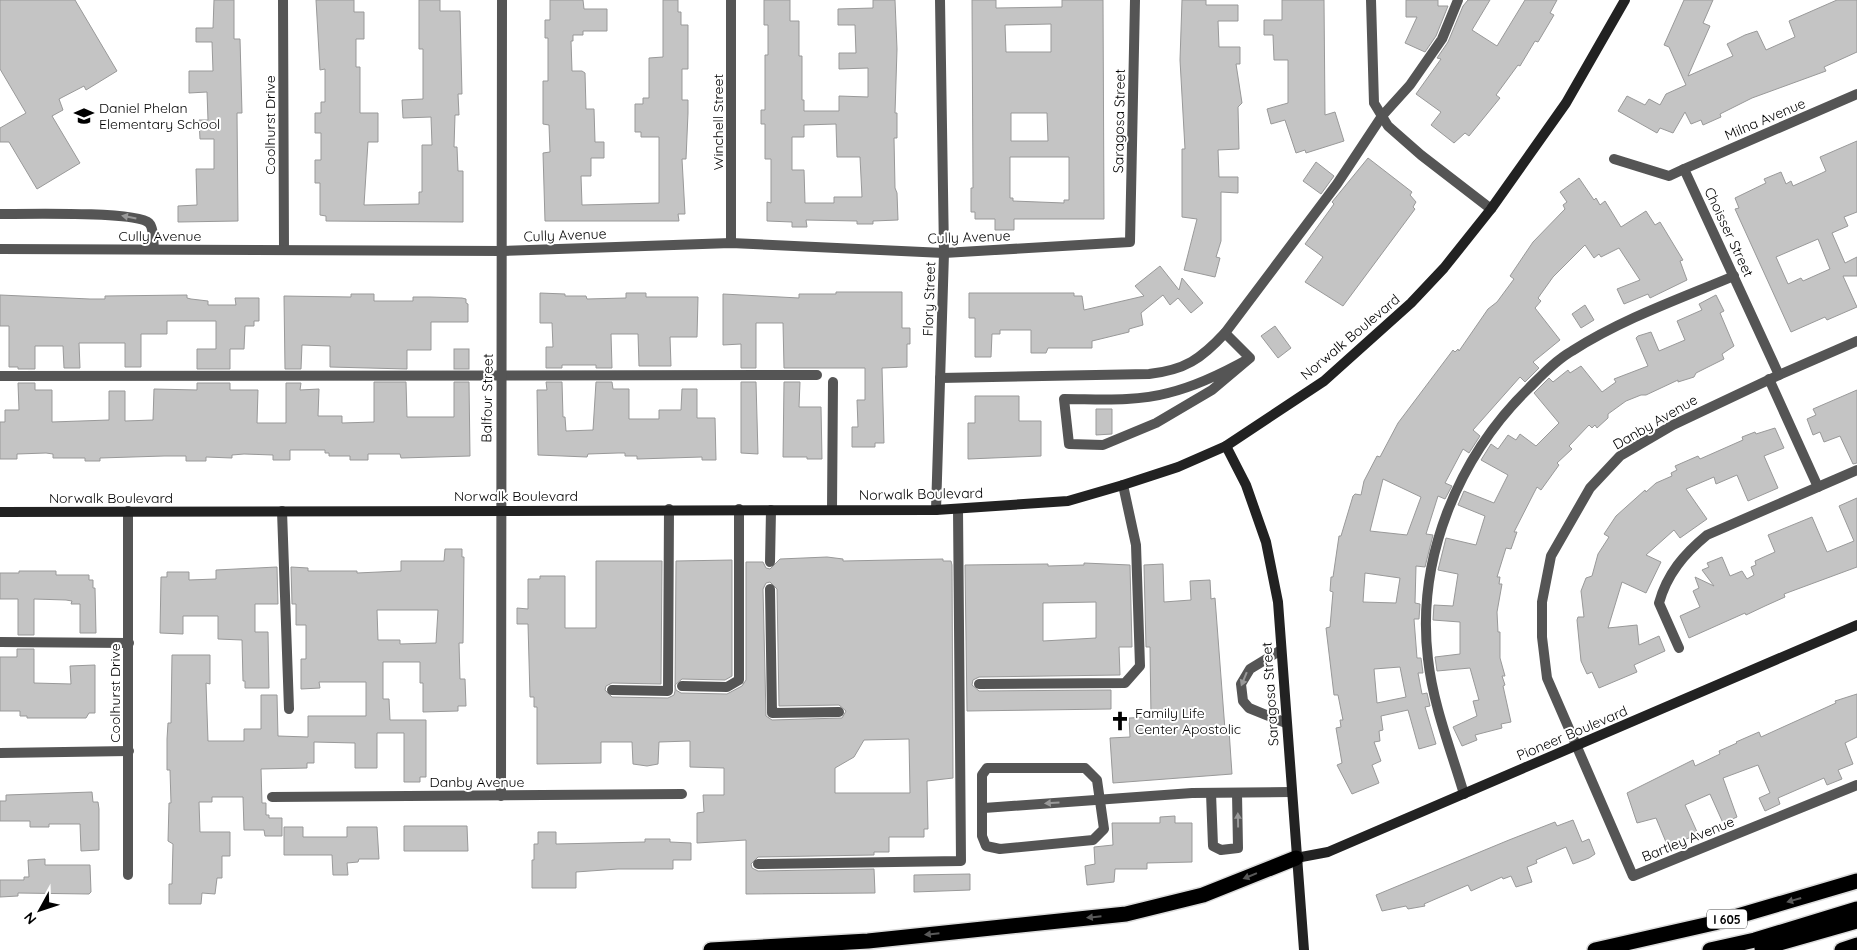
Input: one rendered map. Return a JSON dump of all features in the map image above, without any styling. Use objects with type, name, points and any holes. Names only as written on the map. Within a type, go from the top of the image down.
[{"type":"highway","points":[[711,950],[868,941],[1126,914],[1203,895],[1296,858]]},
{"type":"highway","points":[[1823,891],[1857,875]]},
{"type":"highway","name":"I 605","points":[[1595,950],[1714,923],[1857,880]]},
{"type":"highway","points":[[1710,950],[1755,940],[1857,909]]},
{"type":"highway","points":[[1756,950],[1857,921]]},
{"type":"highway","points":[[1842,950],[1857,945]]},
{"type":"main road","name":"Norwalk Boulevard","points":[[0,512],[499,509],[936,510],[1068,501],[1123,485],[1178,467],[1226,446],[1324,381],[1411,303],[1444,268],[1491,209],[1566,103],[1606,37],[1625,0]]},
{"type":"main road","name":"Saragosa Street","points":[[1226,446],[1246,485],[1266,542],[1278,602],[1304,950]]},
{"type":"main road","name":"Pioneer Boulevard","points":[[1296,858],[1328,852],[1857,625]]},
{"type":"street","name":"Coolhurst Drive","points":[[283,0],[284,250]]},
{"type":"street","name":"Balfour Street","points":[[501,796],[499,509],[503,251],[502,0]]},
{"type":"street","name":"Winchell Street","points":[[731,0],[731,243]]},
{"type":"street","name":"Flory Street","points":[[936,510],[944,253],[940,0]]},
{"type":"street","name":"Saragosa Street","points":[[1130,242],[1135,0]]},
{"type":"street","points":[[1372,0],[1374,103],[1388,126],[1421,155],[1491,209]]},
{"type":"street","points":[[940,378],[1168,372],[1189,365],[1208,352],[1225,333],[1337,184],[1382,116],[1410,85],[1442,39],[1458,0]]},
{"type":"street","name":"Milna Avenue","points":[[1684,169],[1857,94]]},
{"type":"street","points":[[1614,159],[1669,176],[1684,169]]},
{"type":"street","name":"Choisser Street","points":[[1684,169],[1779,374]]},
{"type":"street","points":[[0,214],[125,216],[148,222],[151,226],[154,250]]},
{"type":"street","name":"Cully Avenue","points":[[0,250],[503,251],[731,243],[944,253],[1130,242]]},
{"type":"street","points":[[1464,794],[1433,688],[1427,649],[1430,579],[1440,530],[1455,490],[1477,450],[1506,410],[1570,351],[1617,326],[1734,276]]},
{"type":"street","points":[[1225,333],[1250,358]]},
{"type":"street","name":"Danby Avenue","points":[[1577,746],[1547,678],[1542,637],[1542,602],[1551,556],[1590,488],[1620,456],[1673,425],[1779,374],[1857,341]]},
{"type":"street","points":[[1250,358],[1212,390],[1156,423],[1103,445],[1069,444],[1064,399],[1139,398],[1168,393],[1223,373],[1250,358]]},
{"type":"street","points":[[0,376],[817,375]]},
{"type":"street","points":[[1769,379],[1818,487]]},
{"type":"street","points":[[832,509],[833,382]]},
{"type":"street","points":[[1679,648],[1659,603],[1664,585],[1691,549],[1707,536],[1857,470]]},
{"type":"street","points":[[979,684],[1125,683],[1140,666],[1136,545],[1123,485]]},
{"type":"street","points":[[612,690],[668,691],[669,509]]},
{"type":"street","points":[[758,864],[961,861],[958,509]]},
{"type":"street","points":[[282,510],[289,709]]},
{"type":"street","points":[[682,686],[727,687],[739,680],[739,510]]},
{"type":"street","points":[[770,562],[771,510]]},
{"type":"street","name":"Coolhurst Drive","points":[[128,511],[128,875]]},
{"type":"street","points":[[770,589],[772,713],[839,712]]},
{"type":"street","points":[[0,642],[129,643]]},
{"type":"street","points":[[1281,650],[1250,669],[1241,684],[1243,701],[1249,708],[1286,723]]},
{"type":"street","name":"Bartley Avenue","points":[[1577,746],[1633,876],[1857,785]]},
{"type":"street","points":[[0,753],[129,751]]},
{"type":"street","points":[[987,768],[1085,768],[1097,780],[1104,829],[1093,840],[1000,849],[986,846],[982,836],[984,808],[982,775],[987,768]]},
{"type":"street","points":[[984,808],[1211,793],[1291,792]]},
{"type":"street","points":[[1211,793],[1213,846],[1221,850],[1238,848],[1237,793]]},
{"type":"street","name":"Danby Avenue","points":[[272,797],[682,794]]},
{"type":"building","points":[[0,0],[75,0],[117,71],[86,90],[84,86],[59,99],[63,110],[52,116],[80,163],[37,189],[9,142],[0,142],[0,128],[26,113],[0,69]]},
{"type":"building","points":[[214,0],[234,0],[234,39],[240,39],[242,113],[237,113],[238,221],[178,222],[178,206],[197,205],[196,169],[214,169],[214,139],[200,139],[199,120],[208,120],[207,92],[189,93],[189,71],[213,71],[212,42],[196,42],[196,28],[213,28]]},
{"type":"building","points":[[316,0],[354,0],[354,12],[364,12],[364,39],[356,39],[356,67],[360,67],[360,113],[378,113],[378,142],[368,142],[364,205],[419,204],[419,192],[422,192],[422,145],[432,145],[431,117],[403,118],[402,100],[423,99],[423,49],[419,49],[419,0],[440,0],[440,11],[460,11],[462,94],[458,94],[459,115],[455,115],[454,147],[457,147],[458,171],[463,171],[463,222],[326,221],[326,216],[320,215],[320,183],[315,183],[315,160],[321,160],[321,133],[315,133],[315,113],[321,113],[321,102],[325,102],[325,69],[320,70]]},
{"type":"building","points":[[550,0],[583,0],[584,9],[607,9],[607,31],[583,31],[583,35],[573,35],[573,41],[571,41],[572,71],[582,71],[585,73],[586,109],[594,109],[595,142],[604,142],[604,158],[591,158],[591,176],[581,176],[582,205],[659,203],[659,137],[641,137],[641,132],[635,132],[635,104],[643,104],[643,98],[649,98],[649,58],[663,57],[663,0],[678,0],[678,12],[681,12],[681,25],[688,25],[688,69],[682,69],[682,100],[688,100],[686,159],[682,159],[685,214],[678,214],[679,221],[545,221],[543,153],[550,152],[549,125],[543,124],[543,81],[548,81],[548,38],[545,38],[545,20],[550,20]]},
{"type":"building","points":[[764,0],[790,0],[790,21],[799,21],[799,56],[802,56],[802,100],[804,100],[804,111],[839,111],[839,96],[868,97],[868,68],[839,69],[839,53],[856,53],[855,25],[838,25],[838,9],[873,8],[873,0],[895,0],[897,49],[895,113],[897,113],[897,138],[894,138],[898,220],[873,221],[873,224],[857,224],[857,221],[806,220],[807,227],[792,227],[792,222],[767,221],[767,202],[771,203],[771,159],[765,159],[765,124],[761,124],[761,110],[765,110],[765,55],[768,55],[768,25],[764,25]],"holes":[[[836,124],[837,157],[860,157],[862,197],[834,197],[834,203],[805,203],[804,170],[792,170],[792,137],[804,137],[804,125]]]},
{"type":"building","points":[[972,0],[996,0],[996,8],[1062,7],[1062,0],[1103,0],[1104,219],[1014,219],[1014,230],[995,230],[995,219],[975,219],[975,212],[971,212],[971,188],[973,188]],"holes":[[[1051,24],[1051,52],[1006,52],[1005,25]],[[1011,113],[1047,113],[1048,141],[1011,141]],[[1010,157],[1069,157],[1069,200],[1064,200],[1064,203],[1013,201],[1013,198],[1010,198]]]},
{"type":"building","points":[[1182,0],[1206,0],[1206,5],[1238,5],[1238,21],[1218,21],[1219,47],[1240,47],[1240,64],[1236,64],[1242,103],[1238,107],[1239,149],[1218,150],[1219,177],[1238,177],[1238,193],[1221,192],[1221,241],[1216,257],[1220,258],[1215,277],[1184,270],[1197,219],[1182,217],[1182,149],[1185,149],[1180,60]]},
{"type":"building","points":[[1282,0],[1324,0],[1325,115],[1335,112],[1344,141],[1306,153],[1305,150],[1296,153],[1285,120],[1271,124],[1267,109],[1288,103],[1288,60],[1274,60],[1273,35],[1264,35],[1264,20],[1282,20]]},
{"type":"building","points":[[1406,0],[1438,0],[1438,6],[1448,6],[1436,36],[1425,52],[1405,43],[1417,17],[1406,17]]},
{"type":"building","points":[[1468,0],[1490,0],[1472,30],[1497,46],[1525,0],[1557,0],[1550,13],[1554,15],[1538,42],[1535,41],[1520,66],[1518,65],[1496,95],[1500,98],[1469,136],[1465,133],[1454,143],[1431,125],[1441,112],[1416,94],[1441,59],[1437,58],[1448,42],[1463,6]]},
{"type":"building","points":[[1684,0],[1713,0],[1703,23],[1710,26],[1688,76],[1733,56],[1727,44],[1745,35],[1757,31],[1766,50],[1795,37],[1789,21],[1837,0],[1857,0],[1857,52],[1824,67],[1826,71],[1752,98],[1720,114],[1721,117],[1703,125],[1701,120],[1691,124],[1685,112],[1673,133],[1660,128],[1657,133],[1618,111],[1627,96],[1645,105],[1649,99],[1660,105],[1666,94],[1686,85],[1669,47],[1664,45]]},
{"type":"building","points":[[1857,141],[1857,212],[1844,217],[1848,226],[1832,233],[1845,263],[1857,257],[1857,276],[1843,276],[1857,307],[1827,320],[1825,317],[1791,332],[1735,209],[1739,208],[1735,198],[1766,183],[1764,179],[1781,172],[1786,184],[1791,181],[1793,186],[1822,173],[1826,171],[1820,157]],"holes":[[[1818,239],[1830,269],[1803,281],[1801,278],[1788,284],[1776,257]]]},
{"type":"building","points":[[1368,158],[1412,192],[1410,195],[1416,202],[1413,207],[1415,209],[1343,306],[1305,282],[1323,257],[1305,244],[1334,204],[1332,202]]},
{"type":"building","points":[[1316,162],[1334,176],[1321,194],[1303,181]]},
{"type":"building","points":[[1579,178],[1594,200],[1596,198],[1600,205],[1605,201],[1621,227],[1646,211],[1655,225],[1660,222],[1683,260],[1680,261],[1687,280],[1650,298],[1648,294],[1624,304],[1617,289],[1640,280],[1619,248],[1601,257],[1599,254],[1594,258],[1585,245],[1553,277],[1538,298],[1541,301],[1535,308],[1560,340],[1533,362],[1539,368],[1525,382],[1520,377],[1473,430],[1480,436],[1469,453],[1463,449],[1445,483],[1452,486],[1445,499],[1438,496],[1426,534],[1433,535],[1425,567],[1416,566],[1415,603],[1420,604],[1419,619],[1414,619],[1417,658],[1421,658],[1423,673],[1418,673],[1422,694],[1427,693],[1430,706],[1425,707],[1436,744],[1419,749],[1408,710],[1381,716],[1383,730],[1379,731],[1380,741],[1374,742],[1381,761],[1372,765],[1379,783],[1352,794],[1337,765],[1342,763],[1336,728],[1341,727],[1340,720],[1343,720],[1338,695],[1334,695],[1326,628],[1330,627],[1333,592],[1330,591],[1331,577],[1333,577],[1339,536],[1341,536],[1353,496],[1355,494],[1361,495],[1364,481],[1377,456],[1380,457],[1398,423],[1453,350],[1455,352],[1458,349],[1459,351],[1488,309],[1497,302],[1514,279],[1510,276],[1533,242],[1565,209],[1563,205],[1567,202],[1560,192]],"holes":[[[1383,479],[1421,497],[1407,535],[1370,531]],[[1365,573],[1400,578],[1396,603],[1363,602]],[[1400,667],[1406,697],[1377,703],[1374,669]]]},
{"type":"building","points":[[1160,266],[1179,290],[1182,278],[1203,303],[1191,313],[1178,298],[1170,305],[1163,295],[1141,313],[1143,325],[1129,329],[1129,332],[1092,341],[1092,348],[1048,348],[1046,353],[1031,353],[1031,330],[1000,330],[1000,334],[992,334],[991,357],[975,357],[975,318],[969,318],[969,293],[1074,293],[1074,296],[1082,296],[1084,310],[1144,296],[1135,286]]},
{"type":"building","points":[[836,292],[902,292],[902,328],[910,328],[910,344],[907,344],[907,367],[882,368],[884,443],[875,443],[875,447],[852,447],[852,427],[858,427],[857,400],[865,400],[865,368],[784,368],[783,323],[756,323],[756,368],[741,368],[741,344],[723,345],[723,294],[799,298],[799,294],[836,294]]},
{"type":"building","points":[[540,293],[586,296],[587,299],[626,298],[626,293],[646,293],[646,297],[698,297],[697,337],[670,337],[671,366],[639,366],[638,334],[611,334],[612,368],[596,368],[596,365],[562,365],[562,368],[546,368],[546,347],[553,347],[552,323],[540,323]]},
{"type":"building","points":[[351,294],[374,294],[374,301],[413,301],[413,297],[462,298],[466,299],[468,304],[468,322],[431,322],[431,350],[407,350],[407,369],[330,367],[330,346],[302,345],[301,369],[285,369],[284,296],[351,297]]},
{"type":"building","points":[[0,295],[105,299],[105,296],[187,295],[187,298],[208,301],[208,305],[236,305],[235,298],[259,298],[259,321],[254,321],[254,326],[245,326],[244,349],[230,349],[230,369],[197,369],[197,349],[216,349],[216,321],[167,321],[167,334],[141,334],[141,367],[125,367],[125,343],[79,343],[80,368],[64,368],[63,346],[35,346],[35,369],[18,369],[18,367],[9,367],[9,326],[0,326]]},
{"type":"building","points":[[1716,295],[1724,311],[1720,313],[1734,346],[1722,354],[1724,359],[1696,373],[1694,377],[1678,382],[1678,380],[1646,395],[1626,401],[1608,414],[1608,418],[1597,428],[1595,425],[1592,428],[1589,425],[1569,446],[1572,449],[1557,463],[1559,465],[1541,490],[1537,487],[1514,532],[1517,532],[1511,549],[1506,548],[1497,577],[1500,577],[1499,584],[1502,584],[1497,612],[1498,632],[1500,632],[1500,658],[1505,676],[1502,676],[1505,685],[1503,686],[1511,722],[1501,724],[1502,728],[1475,735],[1477,740],[1462,746],[1453,727],[1477,716],[1473,701],[1479,700],[1470,668],[1437,671],[1435,657],[1460,654],[1460,622],[1433,620],[1434,605],[1453,606],[1458,574],[1438,570],[1446,538],[1476,545],[1485,516],[1458,505],[1464,491],[1494,503],[1508,475],[1481,460],[1491,444],[1498,449],[1508,435],[1516,440],[1520,434],[1536,446],[1559,423],[1534,393],[1549,378],[1553,382],[1568,370],[1570,373],[1581,366],[1602,392],[1616,382],[1614,379],[1648,366],[1636,338],[1638,336],[1651,332],[1659,351],[1685,340],[1677,321],[1702,310],[1699,304]]},
{"type":"building","points":[[1585,305],[1594,320],[1581,328],[1572,314]]},
{"type":"building","points":[[1275,326],[1291,348],[1278,358],[1261,336]]},
{"type":"building","points":[[454,349],[469,349],[469,369],[454,369]]},
{"type":"building","points":[[374,382],[406,382],[407,417],[454,417],[454,382],[469,382],[470,456],[401,458],[400,454],[368,454],[368,460],[350,460],[350,456],[329,456],[329,453],[325,453],[325,450],[290,450],[290,460],[273,460],[273,455],[244,454],[232,455],[232,458],[206,457],[206,461],[186,461],[186,456],[164,456],[100,458],[100,461],[85,461],[85,458],[53,458],[53,454],[46,453],[17,454],[17,459],[0,459],[0,422],[5,422],[5,410],[19,410],[18,383],[35,383],[35,390],[52,390],[52,422],[109,420],[109,391],[125,391],[125,421],[153,420],[154,389],[197,390],[197,383],[230,383],[230,390],[258,390],[257,423],[286,423],[286,383],[301,383],[300,390],[319,389],[318,416],[342,416],[342,423],[374,422]]},
{"type":"building","points":[[546,382],[562,382],[563,417],[565,417],[566,431],[593,430],[596,382],[612,382],[613,389],[629,389],[629,419],[659,419],[659,410],[681,410],[682,389],[697,389],[697,418],[715,418],[716,460],[702,460],[702,457],[637,459],[637,456],[625,456],[625,453],[588,454],[587,457],[538,455],[537,390],[547,390]]},
{"type":"building","points":[[741,382],[756,382],[758,454],[741,453]]},
{"type":"building","points":[[784,382],[800,382],[799,407],[821,407],[822,459],[783,457]]},
{"type":"building","points":[[1857,390],[1857,463],[1853,464],[1840,436],[1824,442],[1820,432],[1813,435],[1807,419],[1816,415],[1813,409]]},
{"type":"building","points":[[975,396],[1019,396],[1019,421],[1041,421],[1041,456],[968,459],[968,423],[975,423]]},
{"type":"building","points":[[1096,409],[1112,409],[1112,434],[1096,435]]},
{"type":"building","points":[[1775,428],[1784,448],[1764,456],[1778,488],[1748,501],[1737,475],[1716,484],[1714,477],[1686,489],[1707,519],[1680,538],[1674,530],[1646,555],[1661,562],[1646,593],[1622,582],[1608,628],[1637,625],[1639,645],[1659,636],[1665,651],[1634,665],[1637,672],[1599,688],[1592,672],[1587,674],[1581,661],[1577,620],[1578,617],[1584,617],[1581,591],[1586,578],[1592,576],[1598,554],[1609,537],[1604,534],[1616,516],[1645,490],[1646,492],[1656,483],[1672,476],[1671,473],[1677,470],[1675,466],[1698,456],[1700,459],[1743,440],[1742,437],[1755,432],[1756,434]]},
{"type":"building","points":[[1857,498],[1857,567],[1784,594],[1785,597],[1689,638],[1680,616],[1700,607],[1693,591],[1699,588],[1695,577],[1714,586],[1702,570],[1709,567],[1707,563],[1722,557],[1730,576],[1742,571],[1747,579],[1754,575],[1751,567],[1756,565],[1755,561],[1775,552],[1768,535],[1812,517],[1827,552],[1854,541],[1839,506]]},
{"type":"building","points":[[445,549],[462,549],[462,557],[464,557],[463,643],[459,643],[460,679],[465,679],[466,706],[458,706],[458,711],[423,712],[423,683],[420,683],[420,662],[383,662],[383,699],[389,699],[390,720],[426,720],[426,777],[420,777],[420,782],[404,782],[404,733],[377,733],[377,768],[355,768],[355,743],[314,742],[314,763],[307,763],[307,768],[261,769],[262,803],[266,803],[266,815],[269,815],[269,818],[282,818],[282,836],[265,836],[264,830],[244,830],[243,797],[212,797],[212,802],[199,802],[200,832],[230,832],[230,856],[222,856],[222,878],[217,878],[215,894],[202,893],[201,904],[169,904],[169,884],[172,884],[173,844],[168,841],[169,803],[171,803],[170,770],[167,770],[167,739],[168,723],[171,723],[172,655],[210,655],[210,684],[206,683],[208,741],[244,741],[244,729],[261,729],[261,695],[277,695],[278,736],[308,737],[308,716],[366,716],[366,682],[319,682],[320,688],[301,689],[301,659],[306,659],[306,625],[296,625],[296,604],[292,604],[291,567],[308,568],[308,571],[357,571],[357,573],[401,571],[401,561],[444,561]],"holes":[[[377,610],[438,610],[436,643],[400,644],[400,640],[378,640]]]},
{"type":"building","points":[[827,557],[843,559],[843,561],[943,559],[943,561],[951,561],[953,778],[927,781],[928,829],[924,829],[924,837],[889,837],[889,852],[874,852],[874,855],[758,857],[751,864],[752,868],[758,871],[874,869],[875,893],[746,894],[746,840],[697,843],[697,813],[704,812],[703,795],[724,795],[724,768],[690,767],[690,741],[659,742],[658,764],[647,766],[633,764],[632,742],[601,742],[601,763],[537,764],[537,707],[534,707],[534,697],[530,697],[528,624],[517,624],[517,608],[528,609],[528,579],[540,579],[540,576],[565,576],[565,628],[596,628],[596,561],[662,561],[661,684],[612,683],[606,686],[605,690],[612,697],[668,698],[674,695],[675,685],[676,690],[681,693],[727,694],[742,686],[746,680],[746,562],[763,562],[766,568],[770,569],[780,559]],"holes":[[[770,582],[777,589],[779,706],[839,705],[846,711],[842,718],[772,720],[766,716],[763,589],[766,583]],[[909,739],[910,793],[835,793],[835,768],[854,757],[864,740]]]},
{"type":"building","points":[[732,560],[732,676],[725,680],[682,679],[675,685],[676,561]]},
{"type":"building","points":[[1084,563],[1130,565],[1132,647],[1119,647],[1120,675],[979,677],[973,680],[972,685],[979,691],[1111,690],[1111,709],[967,711],[965,565],[1084,565]],"holes":[[[1096,602],[1096,638],[1043,641],[1043,603]]]},
{"type":"building","points":[[1163,564],[1164,602],[1191,600],[1190,581],[1210,580],[1211,599],[1215,598],[1225,730],[1229,730],[1232,774],[1113,783],[1110,738],[1130,737],[1129,718],[1151,717],[1150,647],[1146,647],[1144,565]]},
{"type":"building","points":[[277,567],[278,604],[255,604],[255,632],[268,632],[269,688],[245,688],[245,681],[243,681],[242,640],[218,639],[218,616],[183,616],[183,634],[160,633],[161,577],[167,577],[167,572],[189,572],[189,580],[216,579],[216,570]]},
{"type":"building","points":[[19,571],[56,571],[56,575],[89,575],[89,580],[93,580],[93,588],[95,588],[96,633],[80,633],[80,604],[71,604],[72,601],[66,600],[34,599],[34,635],[18,635],[18,599],[0,599],[0,573],[19,573]]},
{"type":"building","points":[[17,649],[34,649],[34,683],[71,684],[70,666],[95,665],[95,713],[89,713],[86,718],[27,718],[27,716],[20,716],[20,711],[0,711],[0,657],[17,657]]},
{"type":"building","points":[[1857,694],[1857,737],[1845,743],[1853,764],[1838,770],[1842,779],[1827,785],[1824,778],[1778,798],[1780,804],[1765,811],[1759,798],[1770,793],[1758,765],[1723,778],[1737,817],[1723,823],[1710,794],[1685,805],[1698,834],[1668,847],[1656,818],[1637,823],[1627,793],[1693,760],[1695,766],[1720,754],[1719,751],[1736,742],[1759,732],[1761,737],[1836,703],[1835,701]]},
{"type":"building","points":[[92,792],[93,802],[98,802],[99,809],[99,850],[81,851],[80,824],[49,824],[49,827],[30,827],[30,821],[0,821],[0,801],[6,801],[6,795]]},
{"type":"building","points":[[1175,816],[1175,823],[1192,823],[1192,862],[1147,863],[1147,869],[1115,869],[1114,882],[1087,885],[1085,866],[1095,864],[1094,847],[1113,845],[1112,823],[1160,823],[1160,817]]},
{"type":"building","points":[[1573,820],[1582,842],[1589,839],[1595,854],[1589,858],[1573,864],[1566,847],[1536,860],[1537,863],[1527,867],[1532,882],[1516,887],[1511,876],[1503,879],[1502,877],[1471,891],[1468,885],[1424,904],[1425,906],[1408,909],[1406,906],[1382,911],[1376,895],[1555,822],[1557,826]]},
{"type":"building","points":[[404,826],[467,826],[468,851],[404,851]]},
{"type":"building","points":[[284,827],[303,827],[303,837],[347,837],[347,827],[377,827],[379,859],[359,859],[358,862],[347,863],[348,875],[333,875],[332,855],[284,855]]},
{"type":"building","points":[[538,832],[556,832],[556,844],[645,842],[645,839],[670,839],[670,842],[691,843],[691,860],[673,860],[673,869],[618,869],[576,872],[576,888],[532,888],[532,860],[534,860],[534,844],[538,844]]},
{"type":"building","points":[[45,859],[45,865],[90,865],[91,892],[89,894],[18,893],[18,896],[0,897],[0,880],[24,880],[24,877],[29,877],[28,860]]},
{"type":"building","points":[[970,874],[970,890],[914,892],[914,875]]},
{"type":"place","name":"Daniel Phelan Elementary School","points":[[84,116]]},
{"type":"place","name":"Family Life Center Apostolic","points":[[1120,721]]}]
